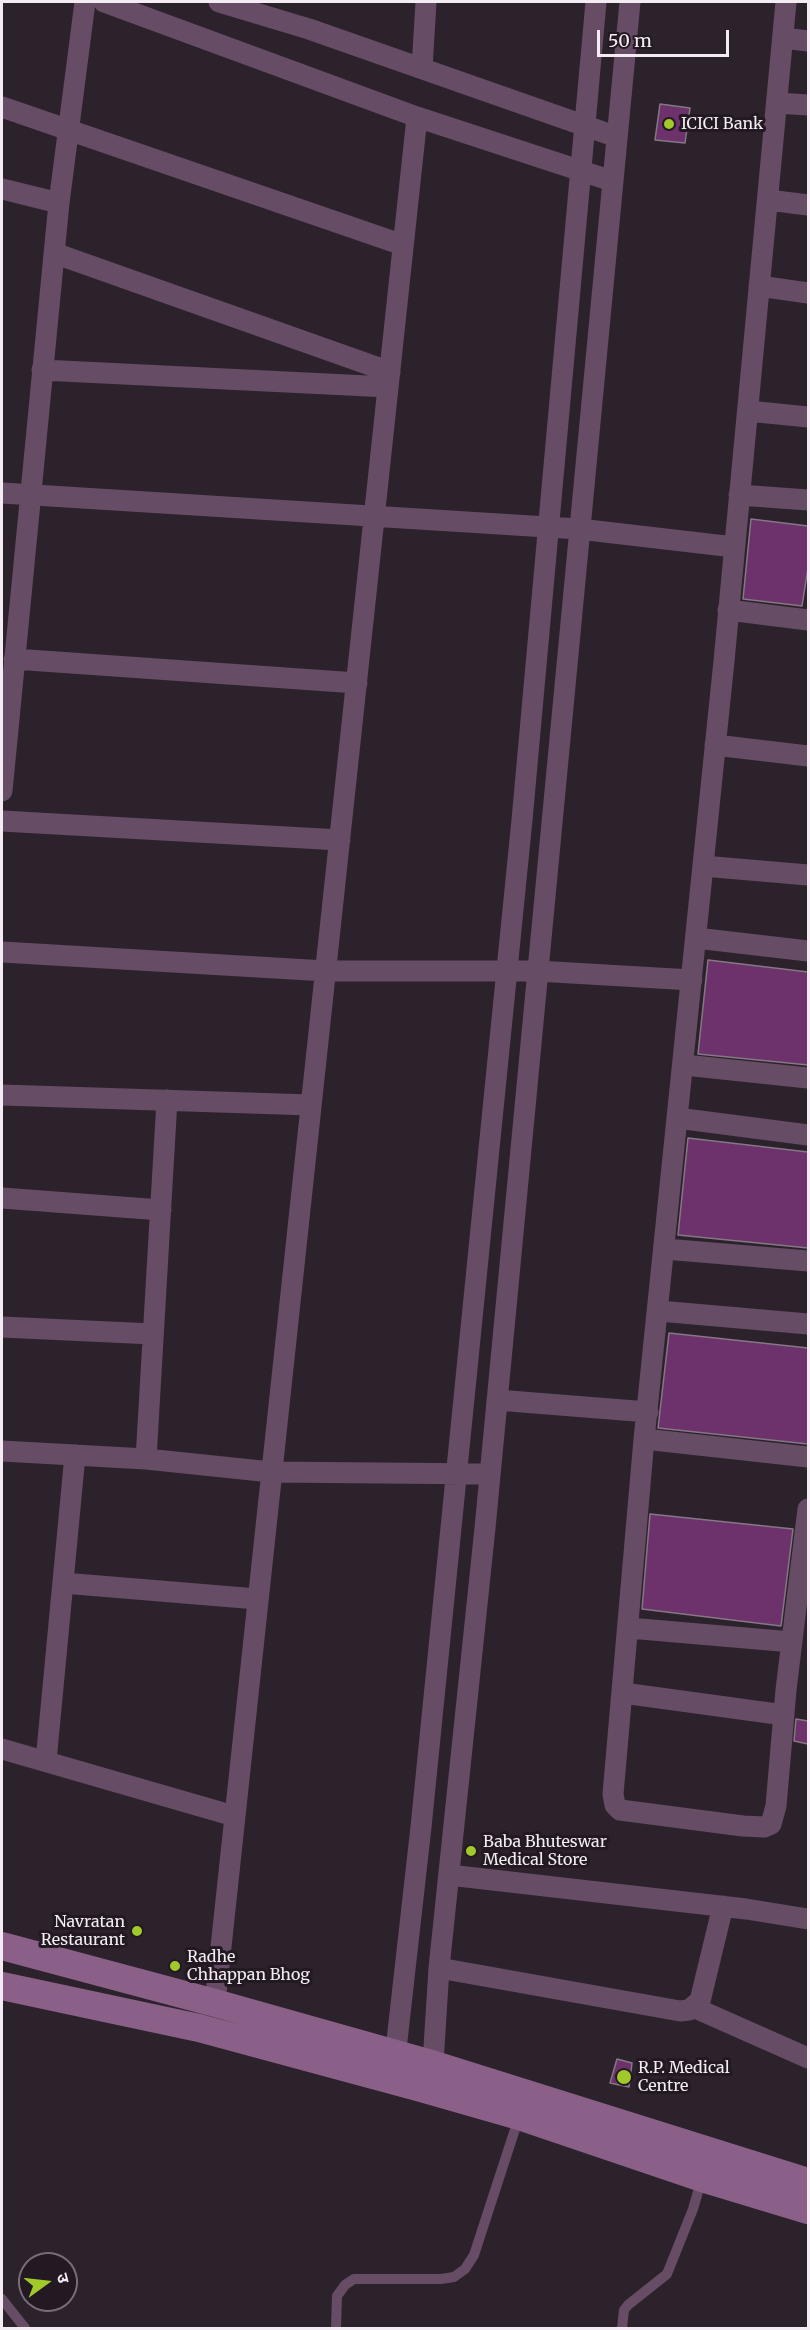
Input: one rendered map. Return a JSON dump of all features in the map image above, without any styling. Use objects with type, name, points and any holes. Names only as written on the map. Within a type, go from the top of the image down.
[{"type":"main road","points":[[2,1946],[215,2003],[394,2067],[808,2181]]},
{"type":"main road","points":[[2,1986],[394,2067]]},
{"type":"main road","points":[[433,2078],[519,2116],[702,2178],[808,2210]]},
{"type":"street","points":[[2,791],[59,203],[85,2]]},
{"type":"street","points":[[104,2],[417,117],[612,181]]},
{"type":"street","points":[[219,2],[422,68],[585,124],[616,137]]},
{"type":"street","points":[[422,68],[426,2]]},
{"type":"street","points":[[394,2067],[507,972],[596,2]]},
{"type":"street","points":[[433,2078],[440,1968],[490,1474],[630,2]]},
{"type":"street","points":[[786,2],[704,866],[644,1439],[613,1800],[617,1808],[627,1813],[743,1826],[765,1827],[771,1824],[776,1806],[808,1509]]},
{"type":"street","points":[[783,38],[808,41]]},
{"type":"street","points":[[777,103],[808,105]]},
{"type":"street","points":[[2,107],[403,245]]},
{"type":"street","points":[[215,2003],[417,117]]},
{"type":"street","points":[[2,189],[59,203]]},
{"type":"street","points":[[768,200],[808,205]]},
{"type":"street","points":[[54,253],[389,380]]},
{"type":"street","points":[[759,286],[808,293]]},
{"type":"street","points":[[42,370],[389,380]]},
{"type":"street","points":[[747,411],[808,417]]},
{"type":"street","points":[[2,493],[579,529],[734,547]]},
{"type":"street","points":[[739,495],[808,500]]},
{"type":"street","points":[[728,610],[808,621]]},
{"type":"street","points":[[14,659],[357,683]]},
{"type":"street","points":[[715,745],[808,756]]},
{"type":"street","points":[[2,821],[340,840]]},
{"type":"street","points":[[704,866],[808,874]]},
{"type":"street","points":[[696,938],[808,951]]},
{"type":"street","points":[[2,952],[326,971],[537,971],[692,980]]},
{"type":"street","points":[[684,1065],[808,1078]]},
{"type":"street","points":[[2,1095],[311,1105]]},
{"type":"street","points":[[146,1459],[167,1100]]},
{"type":"street","points":[[677,1118],[808,1135]]},
{"type":"street","points":[[2,1198],[161,1210]]},
{"type":"street","points":[[665,1249],[808,1261]]},
{"type":"street","points":[[659,1311],[808,1324]]},
{"type":"street","points":[[2,1327],[153,1334]]},
{"type":"street","points":[[497,1400],[648,1412]]},
{"type":"street","points":[[644,1439],[808,1458]]},
{"type":"street","points":[[2,1451],[146,1459],[271,1472],[490,1474]]},
{"type":"street","points":[[46,1761],[75,1455]]},
{"type":"street","points":[[63,1583],[257,1599]]},
{"type":"street","points":[[629,1628],[792,1642]]},
{"type":"street","points":[[623,1693],[784,1715]]},
{"type":"street","points":[[2,1749],[234,1816]]},
{"type":"street","points":[[449,1875],[723,1906],[808,1919]]},
{"type":"street","points":[[695,2008],[700,2001],[723,1906]]},
{"type":"street","points":[[440,1968],[680,2011],[695,2008],[808,2058]]},
{"type":"lane","points":[[336,2328],[337,2296],[345,2285],[354,2279],[441,2279],[454,2277],[465,2269],[474,2255],[519,2116]]},
{"type":"lane","points":[[622,2328],[624,2310],[628,2305],[667,2274],[693,2209],[702,2178]]},
{"type":"lane","points":[[2,2299],[25,2328]]},
{"type":"building","points":[[660,104],[690,108],[685,143],[655,140]]},
{"type":"building","points":[[751,519],[808,526],[808,568],[802,606],[743,599]]},
{"type":"building","points":[[708,960],[808,972],[808,1065],[698,1054]]},
{"type":"building","points":[[688,1138],[808,1152],[808,1248],[678,1235]]},
{"type":"building","points":[[669,1333],[808,1348],[808,1444],[658,1428]]},
{"type":"building","points":[[650,1514],[793,1529],[781,1626],[642,1609]]},
{"type":"building","points":[[796,1719],[808,1721],[808,1744],[794,1741]]},
{"type":"building","points":[[617,2059],[632,2063],[629,2087],[610,2083]]},
{"type":"place","name":"ICICI Bank","points":[[669,124]]},
{"type":"place","name":"Baba Bhuteswar Medical Store","points":[[471,1851]]},
{"type":"place","name":"Navratan Restaurant","points":[[137,1931]]},
{"type":"place","name":"Radhe Chhappan Bhog","points":[[175,1966]]},
{"type":"place","name":"R.P. Medical Centre","points":[[624,2077]]}]
